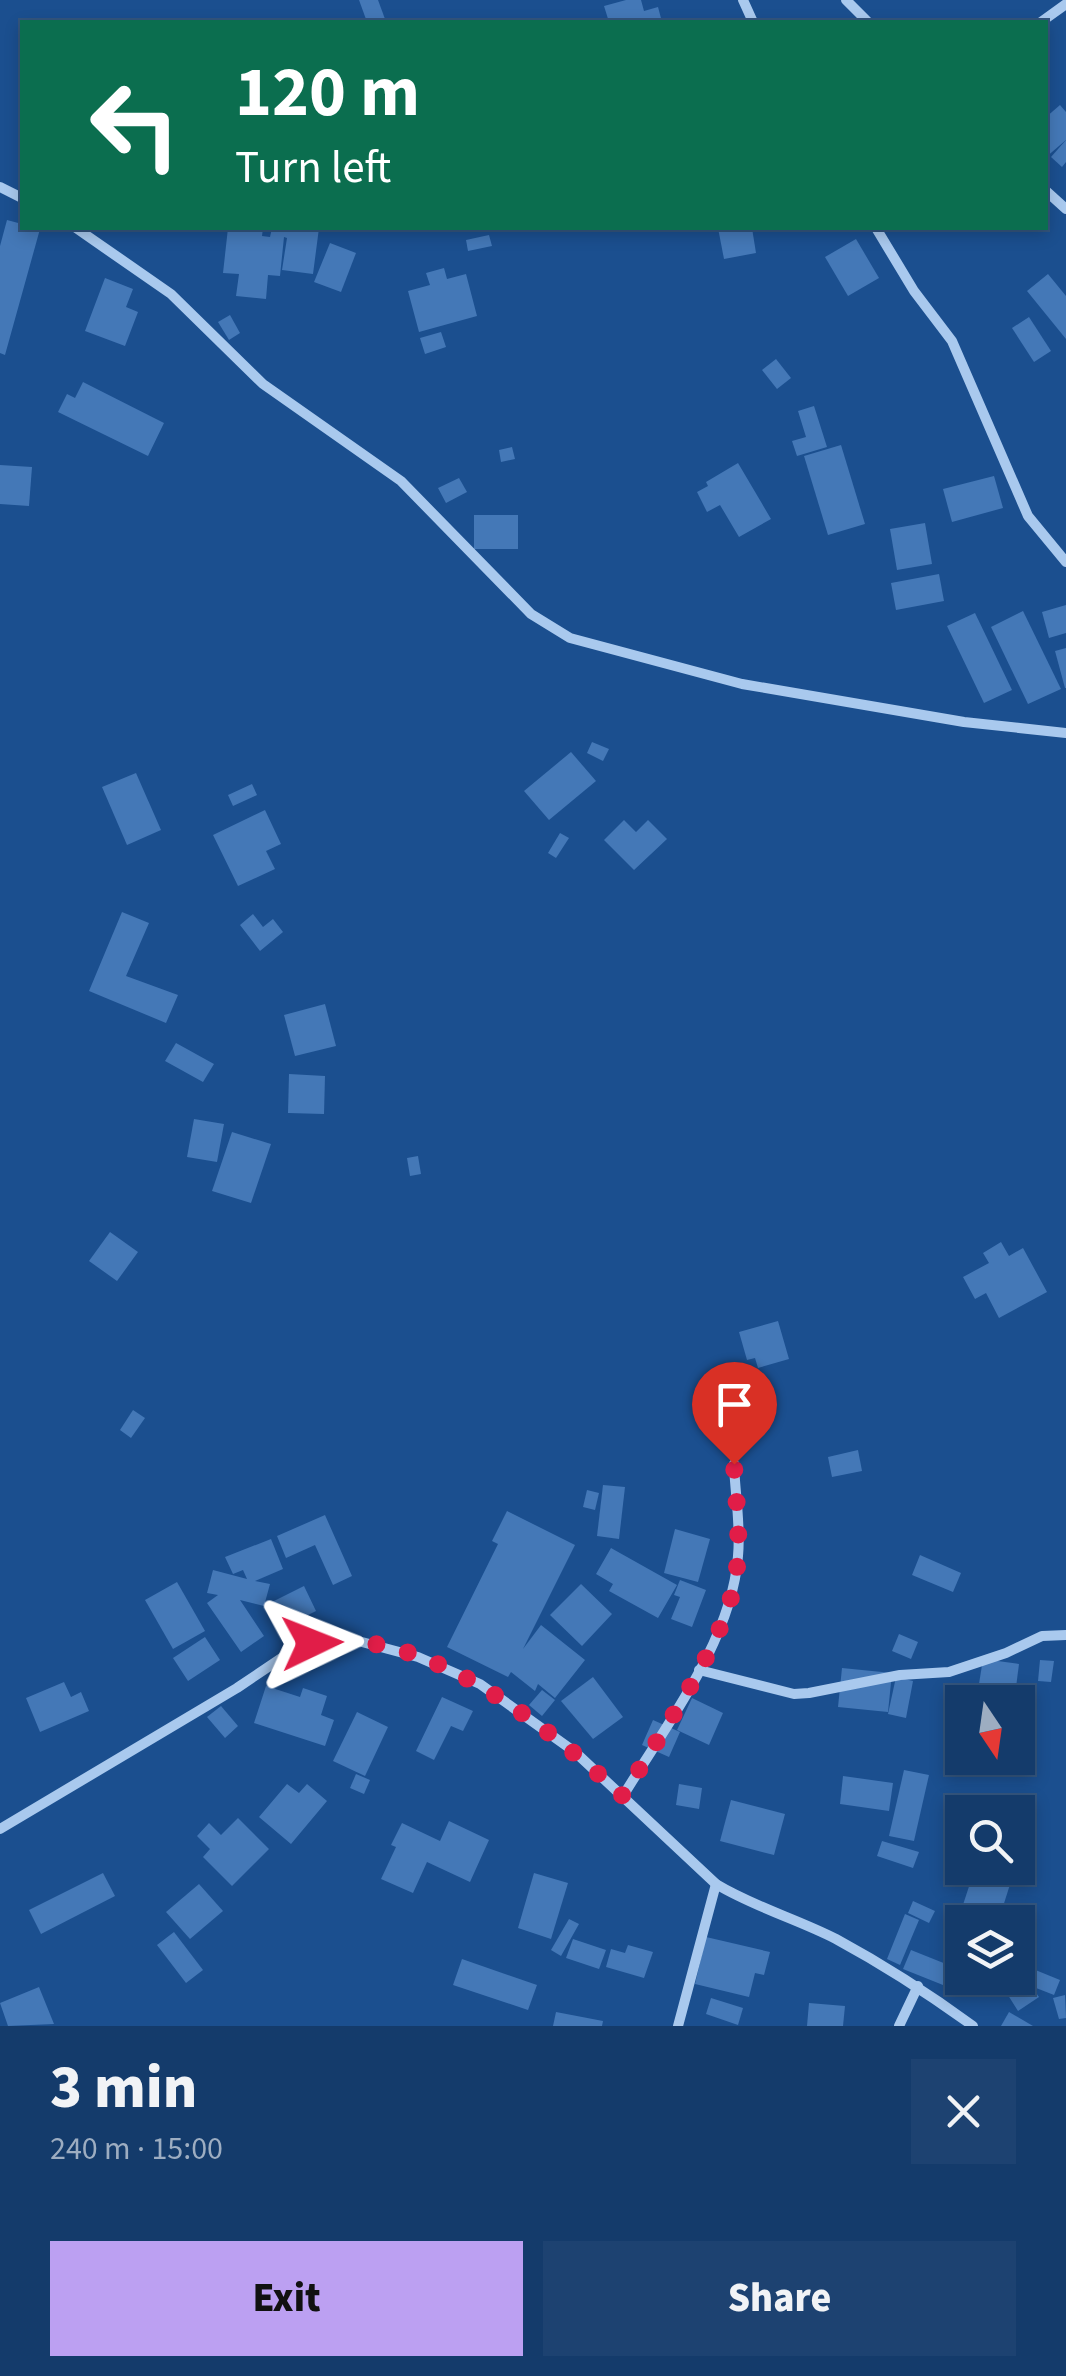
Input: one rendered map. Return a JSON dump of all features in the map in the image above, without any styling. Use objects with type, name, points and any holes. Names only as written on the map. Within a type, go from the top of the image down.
[{"type":"street","points":[[846,0],[866,20]]},
{"type":"street","points":[[1044,20],[1066,4]]},
{"type":"street","points":[[79,230],[171,294],[263,384],[401,481],[531,614],[570,638],[742,684],[964,722],[1066,733]]},
{"type":"street","points":[[877,230],[914,292],[952,341],[1028,516],[1066,562]]},
{"type":"street","points":[[623,1796],[699,1670],[734,1585],[739,1553],[734,1464]]},
{"type":"street","points":[[699,1670],[794,1694],[809,1693],[900,1675],[949,1672],[1042,1636],[1066,1634]]},
{"type":"street","points":[[0,1829],[294,1650],[347,1638],[418,1657],[480,1684],[575,1752],[716,1884],[834,1938],[918,1986],[973,2026]]},
{"type":"street","points":[[678,2026],[716,1884]]},
{"type":"street","points":[[899,2026],[918,1986]]},
{"type":"building","points":[[359,0],[378,0],[385,19],[366,20]]},
{"type":"building","points":[[641,0],[644,11],[658,7],[661,20],[608,20],[604,6]]},
{"type":"building","points":[[1060,105],[1066,112],[1066,140],[1048,155],[1048,115]]},
{"type":"building","points":[[1066,140],[1066,162],[1062,167],[1051,157]]},
{"type":"building","points":[[7,220],[20,223],[20,230],[40,230],[5,355],[0,353],[0,246]]},
{"type":"building","points":[[228,230],[263,230],[262,236],[270,237],[272,230],[319,230],[313,274],[282,270],[287,238],[284,237],[280,276],[268,275],[266,299],[236,296],[239,274],[223,273]]},
{"type":"building","points":[[718,230],[752,230],[756,253],[724,259]]},
{"type":"building","points":[[489,235],[492,246],[468,251],[466,240]]},
{"type":"building","points":[[856,239],[879,278],[848,296],[825,257]]},
{"type":"building","points":[[330,243],[356,253],[341,292],[314,282]]},
{"type":"building","points":[[444,268],[447,279],[466,274],[477,316],[419,332],[408,291],[430,285],[426,273]]},
{"type":"building","points":[[1048,274],[1066,296],[1066,339],[1027,291]]},
{"type":"building","points":[[105,278],[133,289],[126,307],[138,312],[125,346],[85,331]]},
{"type":"building","points":[[230,315],[240,333],[229,340],[218,322]]},
{"type":"building","points":[[1029,317],[1051,351],[1034,362],[1012,328]]},
{"type":"building","points":[[441,332],[446,347],[425,354],[420,338]]},
{"type":"building","points":[[776,359],[791,378],[777,389],[762,370]]},
{"type":"building","points":[[83,382],[164,423],[148,456],[58,412],[67,394],[75,398]]},
{"type":"building","points":[[814,406],[827,447],[797,456],[792,441],[806,437],[798,411]]},
{"type":"building","points":[[841,445],[865,524],[828,535],[804,456]]},
{"type":"building","points":[[512,447],[515,459],[501,462],[499,450]]},
{"type":"building","points":[[738,463],[771,519],[739,537],[720,505],[707,512],[697,492]]},
{"type":"building","points":[[0,465],[32,467],[29,506],[0,504]]},
{"type":"building","points":[[994,476],[1003,508],[952,522],[943,489]]},
{"type":"building","points":[[459,478],[467,492],[446,503],[438,488]]},
{"type":"building","points":[[474,515],[518,515],[518,549],[474,549]]},
{"type":"building","points":[[925,523],[932,564],[897,570],[890,529]]},
{"type":"building","points":[[939,574],[944,601],[896,610],[891,583]]},
{"type":"building","points":[[1066,605],[1066,633],[1049,638],[1042,612]]},
{"type":"building","points":[[1023,611],[1061,689],[1028,704],[991,627]]},
{"type":"building","points":[[975,613],[1012,690],[984,703],[947,626]]},
{"type":"building","points":[[1066,648],[1066,688],[1065,688],[1055,651]]},
{"type":"building","points":[[592,742],[609,749],[603,761],[587,753]]},
{"type":"building","points":[[571,752],[596,781],[549,820],[524,791]]},
{"type":"building","points":[[136,773],[161,830],[127,845],[102,787]]},
{"type":"building","points":[[252,784],[257,795],[233,806],[228,795]]},
{"type":"building","points":[[265,810],[281,844],[266,851],[275,869],[238,886],[213,835]]},
{"type":"building","points":[[624,820],[636,832],[648,820],[667,839],[634,870],[604,840]]},
{"type":"building","points":[[560,833],[569,838],[556,858],[548,853]]},
{"type":"building","points":[[122,912],[149,923],[126,976],[178,995],[166,1023],[89,991]]},
{"type":"building","points":[[253,914],[263,927],[273,919],[283,932],[260,951],[240,925]]},
{"type":"building","points":[[325,1004],[336,1046],[295,1056],[284,1015]]},
{"type":"building","points":[[176,1043],[214,1064],[203,1082],[165,1061]]},
{"type":"building","points":[[289,1074],[325,1076],[324,1114],[288,1113]]},
{"type":"building","points":[[194,1119],[224,1124],[217,1162],[187,1157]]},
{"type":"building","points":[[232,1132],[271,1144],[251,1203],[212,1191]]},
{"type":"building","points":[[418,1156],[421,1174],[410,1176],[407,1158]]},
{"type":"building","points":[[110,1232],[138,1252],[117,1281],[89,1261]]},
{"type":"building","points":[[1001,1242],[1009,1256],[1023,1248],[1047,1292],[999,1318],[986,1293],[975,1299],[963,1277],[989,1263],[983,1253]]},
{"type":"building","points":[[778,1321],[789,1359],[758,1368],[755,1358],[747,1360],[739,1332]]},
{"type":"building","points":[[133,1410],[145,1418],[131,1438],[120,1430]]},
{"type":"building","points":[[858,1450],[862,1471],[832,1477],[828,1457]]},
{"type":"building","points":[[603,1485],[625,1487],[619,1539],[597,1536]]},
{"type":"building","points":[[587,1490],[599,1493],[595,1510],[583,1507]]},
{"type":"building","points":[[507,1511],[575,1545],[523,1649],[541,1625],[585,1660],[555,1698],[538,1684],[535,1691],[511,1672],[508,1677],[447,1647],[498,1544],[492,1541]]},
{"type":"building","points":[[325,1515],[352,1576],[333,1585],[315,1545],[286,1558],[277,1536]]},
{"type":"building","points":[[675,1529],[710,1539],[698,1582],[664,1573]]},
{"type":"building","points":[[271,1539],[283,1569],[255,1581],[270,1584],[264,1606],[240,1600],[264,1636],[241,1652],[207,1603],[218,1595],[207,1593],[213,1570],[247,1579],[243,1570],[233,1574],[225,1557]]},
{"type":"building","points":[[611,1548],[677,1585],[658,1618],[609,1591],[613,1584],[596,1574]]},
{"type":"building","points":[[920,1555],[961,1573],[953,1592],[912,1575]]},
{"type":"building","points":[[680,1580],[706,1590],[692,1627],[671,1619],[680,1597],[674,1595]]},
{"type":"building","points":[[177,1582],[205,1631],[173,1649],[145,1600]]},
{"type":"building","points":[[581,1584],[612,1614],[582,1646],[550,1615]]},
{"type":"building","points":[[304,1586],[316,1611],[278,1630],[266,1605]]},
{"type":"building","points":[[899,1634],[918,1642],[911,1659],[892,1651]]},
{"type":"building","points":[[205,1637],[220,1660],[188,1681],[173,1658]]},
{"type":"building","points":[[983,1659],[1019,1664],[1016,1685],[979,1685]]},
{"type":"building","points":[[1040,1660],[1054,1661],[1051,1682],[1038,1681]]},
{"type":"building","points":[[842,1668],[892,1673],[888,1712],[838,1707]]},
{"type":"building","points":[[593,1677],[623,1717],[593,1739],[561,1701]]},
{"type":"building","points":[[896,1677],[913,1681],[906,1718],[888,1714]]},
{"type":"building","points":[[64,1682],[71,1697],[81,1692],[89,1711],[40,1732],[26,1698]]},
{"type":"building","points":[[266,1686],[300,1697],[303,1688],[327,1696],[321,1715],[334,1720],[325,1746],[254,1723]]},
{"type":"building","points":[[542,1690],[555,1700],[542,1716],[529,1705]]},
{"type":"building","points":[[442,1697],[473,1711],[463,1731],[451,1726],[434,1760],[416,1751]]},
{"type":"building","points":[[692,1698],[723,1713],[709,1745],[677,1730]]},
{"type":"building","points":[[221,1706],[238,1726],[225,1738],[207,1717]]},
{"type":"building","points":[[357,1712],[388,1727],[365,1776],[333,1761]]},
{"type":"building","points":[[653,1720],[680,1732],[669,1757],[642,1745]]},
{"type":"building","points":[[904,1770],[929,1775],[914,1841],[889,1836]]},
{"type":"building","points":[[356,1774],[370,1780],[364,1794],[350,1788]]},
{"type":"building","points":[[843,1776],[893,1783],[889,1811],[840,1804]]},
{"type":"building","points":[[287,1784],[299,1793],[307,1784],[327,1801],[291,1844],[259,1817]]},
{"type":"building","points":[[679,1784],[702,1788],[699,1809],[676,1805]]},
{"type":"building","points":[[731,1800],[785,1814],[774,1855],[720,1841]]},
{"type":"building","points":[[238,1818],[269,1849],[232,1886],[203,1857],[210,1849],[197,1836],[209,1823],[221,1835]]},
{"type":"building","points":[[449,1821],[489,1840],[470,1882],[427,1862],[413,1893],[381,1879],[402,1823],[440,1841]]},
{"type":"building","points":[[882,1841],[919,1852],[913,1868],[877,1856]]},
{"type":"building","points":[[103,1873],[115,1896],[41,1934],[29,1910]]},
{"type":"building","points":[[534,1873],[568,1883],[551,1939],[518,1928]]},
{"type":"building","points":[[199,1884],[223,1911],[190,1939],[166,1912]]},
{"type":"building","points":[[969,1885],[1010,1885],[1003,1905],[963,1905]]},
{"type":"building","points":[[913,1901],[935,1911],[929,1923],[908,1913]]},
{"type":"building","points":[[905,1914],[919,1920],[900,1965],[887,1959]]},
{"type":"building","points":[[569,1919],[579,1924],[561,1956],[551,1950]]},
{"type":"building","points":[[174,1932],[203,1970],[186,1983],[157,1945]]},
{"type":"building","points":[[706,1937],[770,1952],[764,1975],[755,1973],[749,1997],[695,1984]]},
{"type":"building","points":[[573,1939],[606,1950],[599,1969],[566,1958]]},
{"type":"building","points":[[628,1945],[653,1952],[644,1978],[606,1967],[611,1949],[625,1953]]},
{"type":"building","points":[[911,1950],[945,1964],[945,1986],[903,1969]]},
{"type":"building","points":[[462,1959],[537,1985],[528,2010],[453,1985]]},
{"type":"building","points":[[1035,1970],[1060,1980],[1054,1995],[1035,1988]]},
{"type":"building","points":[[39,1987],[54,2024],[8,2026],[0,2003]]},
{"type":"building","points":[[1035,1992],[1039,1997],[1018,2011],[1008,1995],[1035,1995]]},
{"type":"building","points":[[1065,1995],[1066,2018],[1059,2019],[1053,1998]]},
{"type":"building","points":[[711,1998],[743,2008],[738,2025],[706,2014]]},
{"type":"building","points":[[809,2003],[845,2006],[843,2026],[807,2026]]},
{"type":"building","points":[[556,2012],[603,2021],[602,2026],[553,2026]]},
{"type":"building","points":[[1009,2012],[1033,2026],[1001,2026]]},
{"type":"route","points":[[312,1643],[347,1638],[372,1644],[418,1657],[480,1684],[575,1752],[623,1796],[699,1670],[728,1607],[739,1553],[734,1464]]}]
